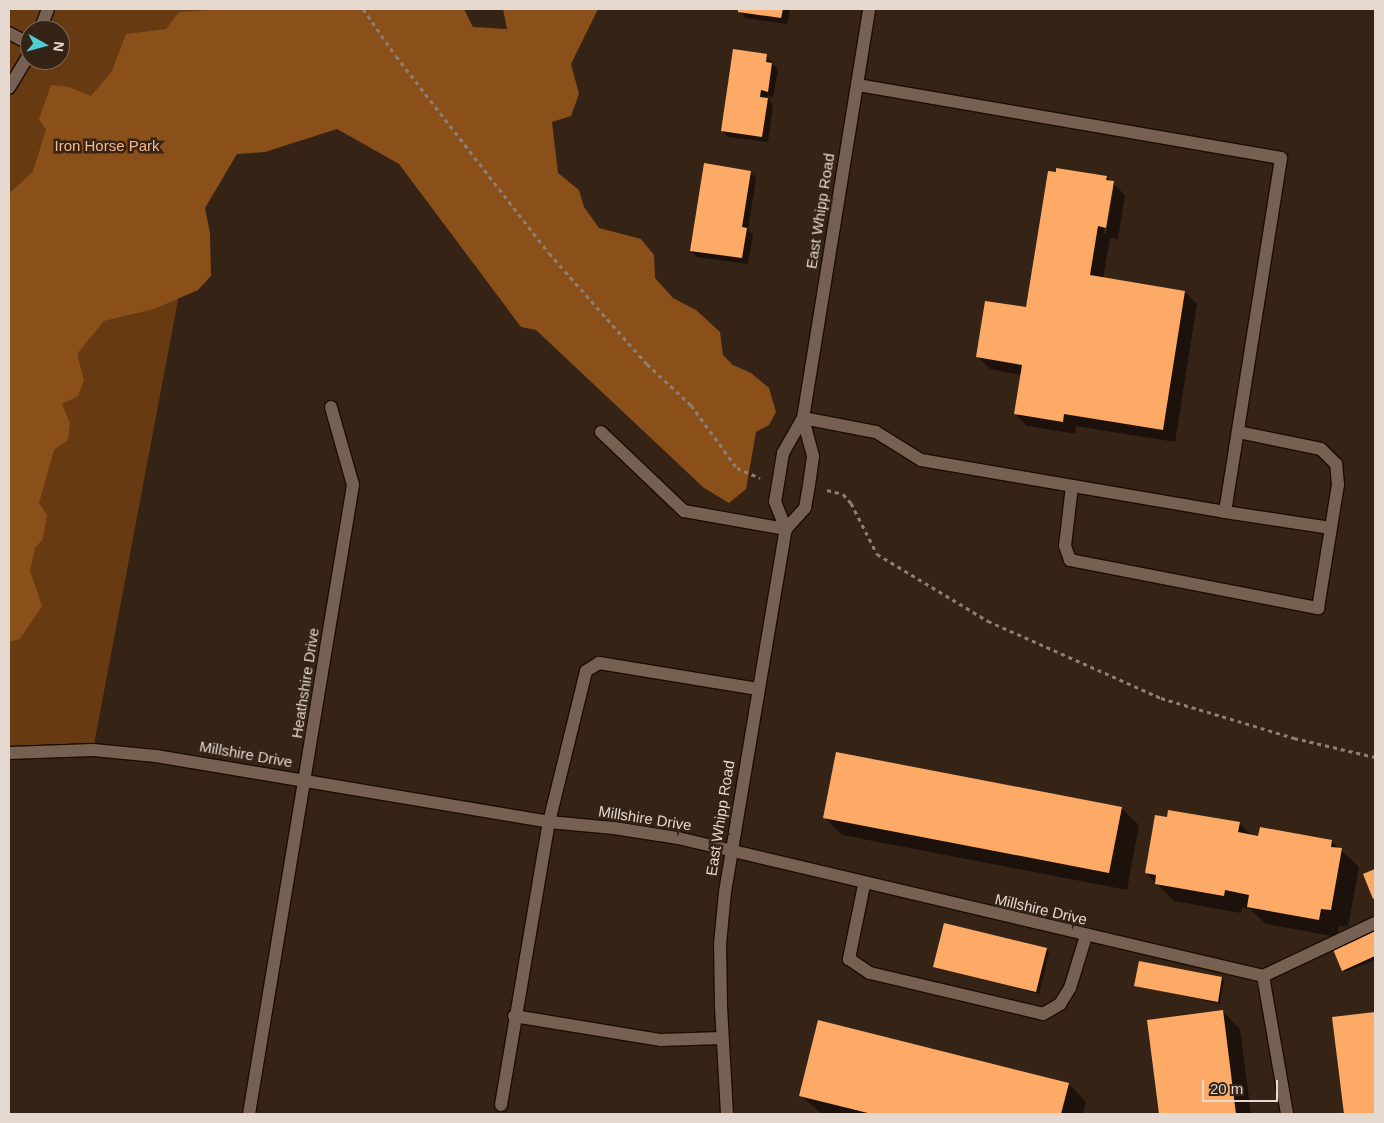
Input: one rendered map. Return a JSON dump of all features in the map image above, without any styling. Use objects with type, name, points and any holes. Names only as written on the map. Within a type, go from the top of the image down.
[{"type":"street","name":"East Whipp Road","points":[[786,529],[774,502],[783,453],[803,418],[870,9]]},
{"type":"street","points":[[9,88],[20,70]]},
{"type":"street","points":[[857,85],[1281,158],[1225,512]]},
{"type":"street","name":"Heathshire Drive","points":[[249,1114],[306,781],[353,485],[331,407]]},
{"type":"street","name":"East Whipp Road","points":[[727,1114],[722,1038],[720,944],[732,852],[786,529],[805,508],[809,484],[813,456],[803,418]]},
{"type":"street","points":[[803,418],[876,432],[920,460],[1225,512],[1331,528]]},
{"type":"street","points":[[601,432],[684,511],[786,529]]},
{"type":"street","points":[[1072,486],[1066,546],[1070,560],[1318,608],[1338,484],[1336,464],[1321,450],[1238,432]]},
{"type":"street","points":[[500,1106],[514,1016],[549,822],[586,671],[599,663],[758,689]]},
{"type":"street","name":"Millshire Drive","points":[[9,753],[93,750],[156,756],[549,822],[614,828],[732,852],[864,885],[1264,976]]},
{"type":"street","points":[[864,885],[848,959],[870,973],[1043,1014],[1060,1004],[1070,988],[1086,936]]},
{"type":"street","points":[[1287,1114],[1264,976],[1375,923]]},
{"type":"street","points":[[514,1016],[661,1040],[722,1038]]},
{"type":"path","points":[[363,9],[396,56],[549,253],[647,364],[691,405],[737,468],[750,475]]},
{"type":"path","points":[[841,494],[852,503],[877,554],[988,621],[1161,698],[1294,738],[1375,757]]},
{"type":"green space","name":"Iron Horse Park","points":[[9,9],[233,9],[93,750],[9,753]]},
{"type":"green space","points":[[228,9],[464,9],[473,27],[507,29],[503,9],[598,9],[571,64],[579,94],[571,116],[552,122],[558,173],[579,190],[584,207],[599,228],[641,239],[654,255],[655,278],[673,298],[696,310],[720,332],[723,355],[733,365],[751,373],[769,388],[776,412],[769,425],[756,432],[746,489],[729,503],[704,488],[536,330],[521,327],[399,164],[337,129],[265,152],[237,154],[205,208],[210,233],[211,276],[198,290],[154,309],[104,321],[77,354],[84,380],[78,396],[62,404],[70,423],[68,440],[54,450],[39,503],[47,515],[43,539],[35,548],[30,571],[42,606],[20,639],[9,642],[9,194],[33,171],[46,130],[39,119],[51,85],[69,87],[91,96],[112,71],[126,34],[166,29],[179,12]]},
{"type":"building","points":[[738,9],[783,9],[781,18],[738,12]]},
{"type":"building","points":[[733,49],[767,54],[766,62],[772,63],[768,92],[761,90],[760,97],[768,98],[762,137],[721,131]]},
{"type":"building","points":[[704,163],[751,171],[742,227],[747,228],[742,258],[690,251]]},
{"type":"building","points":[[1056,168],[1107,176],[1106,180],[1114,181],[1106,228],[1098,226],[1090,275],[1185,291],[1163,430],[1064,414],[1063,422],[1014,414],[1022,365],[976,357],[985,301],[1026,307],[1048,171],[1056,172]]},
{"type":"building","points":[[836,752],[1122,807],[1109,873],[823,818]]},
{"type":"building","points":[[1168,810],[1240,822],[1238,832],[1258,836],[1260,827],[1332,840],[1331,847],[1342,848],[1331,910],[1321,909],[1319,920],[1247,907],[1249,895],[1225,890],[1224,896],[1155,884],[1156,875],[1145,873],[1155,815],[1167,817]]},
{"type":"building","points":[[1375,869],[1375,898],[1373,899],[1363,874]]},
{"type":"building","points":[[944,923],[1047,948],[1036,992],[933,967]]},
{"type":"building","points":[[1375,929],[1375,956],[1342,971],[1332,947]]},
{"type":"building","points":[[1139,961],[1222,977],[1218,1002],[1134,986]]},
{"type":"building","points":[[1223,1010],[1236,1114],[1159,1114],[1147,1020]]},
{"type":"building","points":[[1375,1012],[1375,1114],[1344,1114],[1332,1017]]},
{"type":"building","points":[[818,1020],[1069,1083],[1061,1114],[872,1114],[799,1096]]}]
